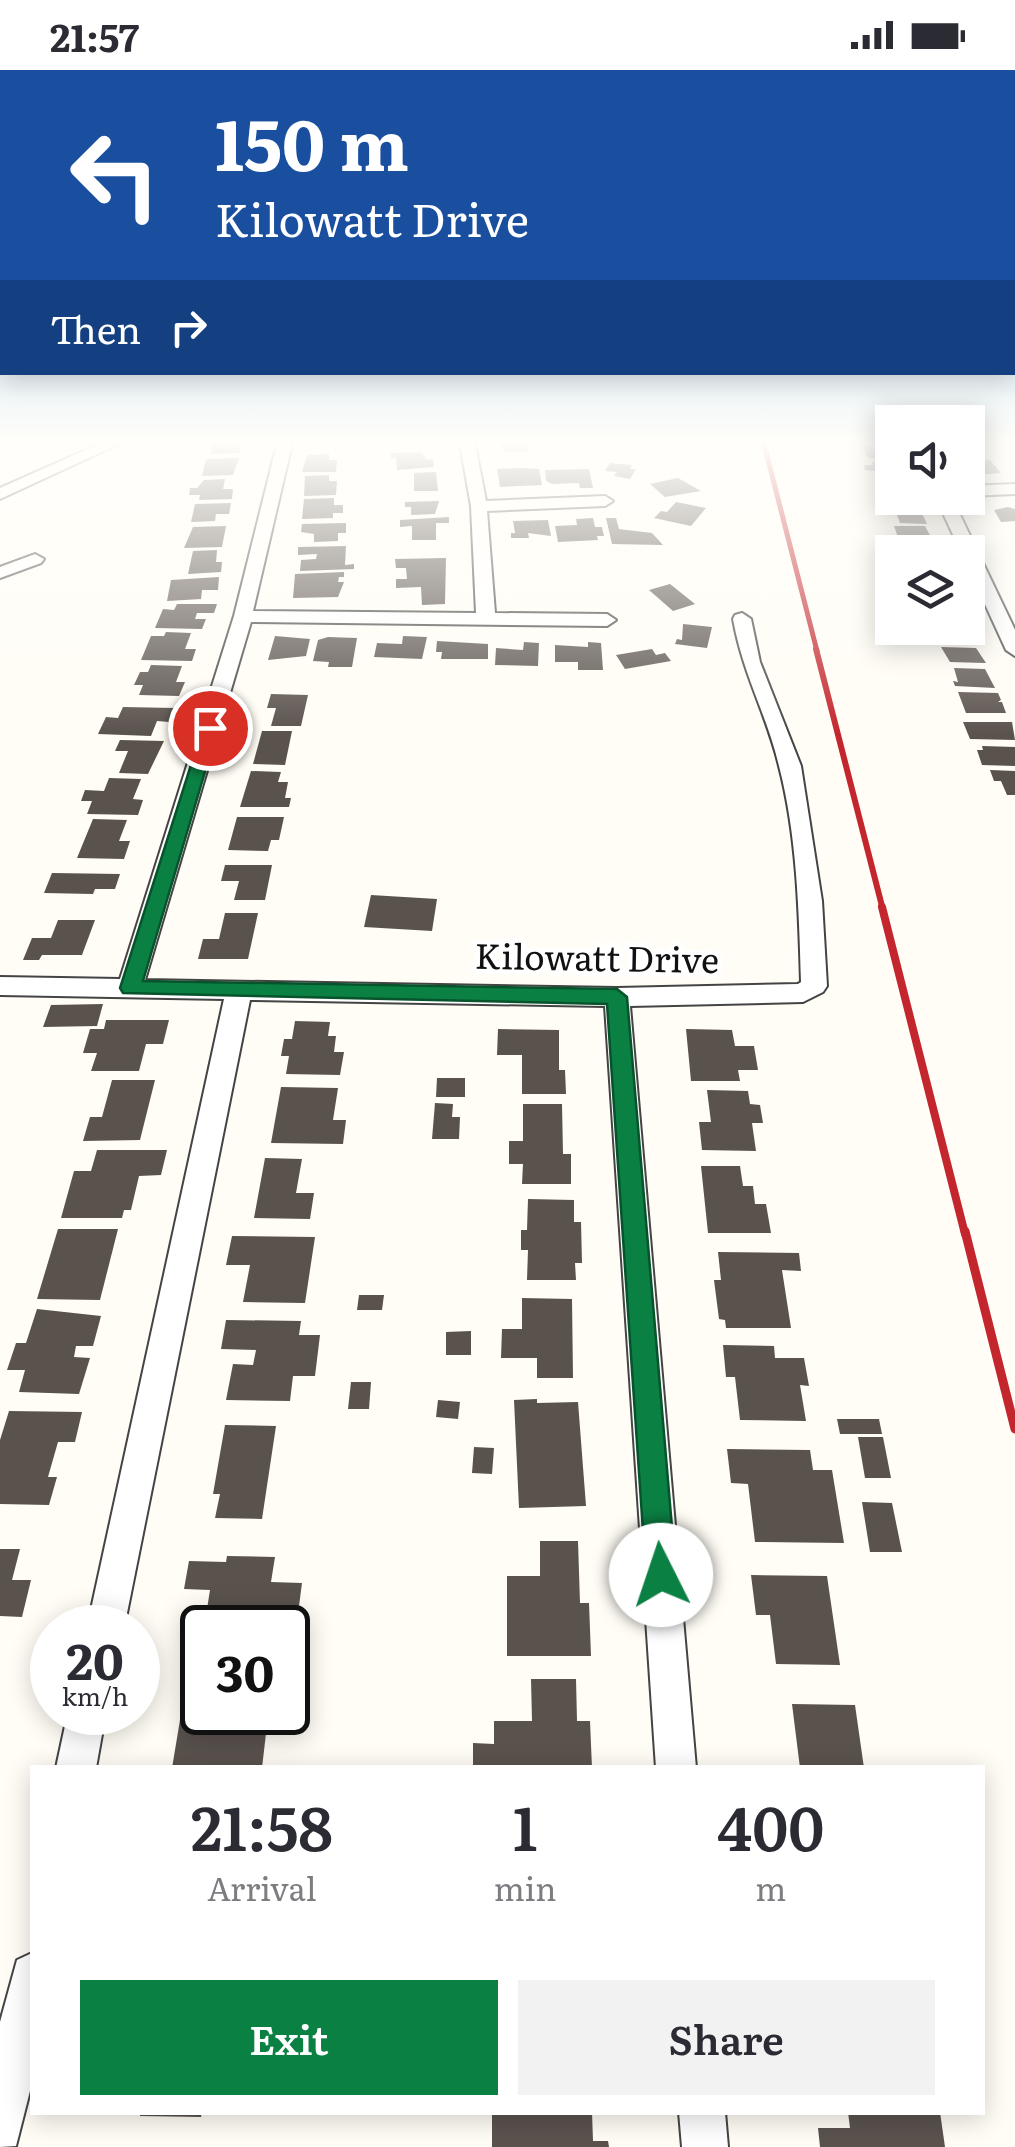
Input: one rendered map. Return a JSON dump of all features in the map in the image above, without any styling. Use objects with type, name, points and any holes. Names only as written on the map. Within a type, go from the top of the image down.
[{"type":"street","points":[[130,988],[244,616],[261,541]]},
{"type":"street","points":[[481,541],[486,620]]},
{"type":"street","points":[[964,541],[1015,650]]},
{"type":"street","points":[[0,573],[35,559]]},
{"type":"street","points":[[244,616],[607,620]]},
{"type":"street","name":"Kilowatt Drive","points":[[0,986],[617,997],[779,996],[802,992],[814,986],[810,901],[790,766],[750,662],[742,618]]},
{"type":"street","points":[[110,1605],[239,990]]},
{"type":"street","points":[[617,997],[676,1765]]},
{"type":"street","points":[[77,1765],[83,1735]]},
{"type":"street","points":[[0,2130],[30,1985]]},
{"type":"street","points":[[702,2115],[705,2147]]},
{"type":"building","points":[[187,541],[223,541],[222,547],[184,548]]},
{"type":"building","points":[[611,541],[659,541],[663,545],[612,544]]},
{"type":"building","points":[[346,546],[345,565],[354,564],[354,569],[300,571],[301,560],[316,559],[317,554],[298,555],[298,547]]},
{"type":"building","points":[[217,550],[216,562],[222,562],[221,572],[188,574],[193,551]]},
{"type":"building","points":[[446,558],[445,604],[422,605],[421,587],[396,588],[396,579],[407,579],[406,568],[396,568],[395,559]]},
{"type":"building","points":[[344,572],[344,577],[339,577],[338,582],[344,582],[338,597],[293,598],[295,574]]},
{"type":"building","points":[[219,577],[218,590],[202,590],[201,599],[167,601],[171,580]]},
{"type":"building","points":[[670,584],[695,604],[673,611],[649,590]]},
{"type":"building","points":[[177,604],[217,604],[214,613],[197,613],[195,619],[206,619],[202,629],[155,628],[163,609],[174,610]]},
{"type":"building","points":[[683,624],[712,627],[707,648],[675,644],[677,639],[682,640]]},
{"type":"building","points":[[166,632],[191,633],[185,649],[196,649],[192,661],[141,660],[151,636],[164,636]]},
{"type":"building","points":[[275,636],[310,639],[306,656],[268,660]]},
{"type":"building","points":[[403,636],[427,637],[422,659],[374,657],[377,643],[402,644]]},
{"type":"building","points":[[357,638],[352,667],[328,667],[329,662],[313,661],[318,640]]},
{"type":"building","points":[[437,641],[488,644],[488,659],[441,659],[442,652],[436,652]]},
{"type":"building","points":[[524,642],[539,643],[538,666],[495,665],[496,648],[523,650]]},
{"type":"building","points":[[588,642],[601,643],[603,670],[578,670],[578,662],[555,662],[555,645],[588,647]]},
{"type":"building","points":[[941,647],[976,648],[986,663],[950,662]]},
{"type":"building","points":[[652,649],[656,655],[665,653],[671,661],[625,669],[616,655]]},
{"type":"building","points":[[151,665],[182,666],[176,682],[185,682],[179,696],[139,695],[143,685],[134,685],[140,672],[148,672]]},
{"type":"building","points":[[954,668],[985,669],[995,688],[955,686],[953,681],[958,682]]},
{"type":"building","points":[[958,692],[998,693],[998,702],[1002,702],[1006,713],[966,713]]},
{"type":"building","points":[[271,694],[308,695],[301,726],[271,726],[276,708],[267,708]]},
{"type":"building","points":[[123,707],[175,708],[169,722],[157,721],[151,736],[98,734],[106,717],[118,718]]},
{"type":"building","points":[[963,722],[1012,722],[1015,740],[970,739]]},
{"type":"building","points":[[262,731],[292,731],[285,765],[253,764]]},
{"type":"building","points":[[120,740],[164,741],[148,774],[119,773],[128,751],[115,751]]},
{"type":"building","points":[[982,746],[1015,747],[1015,766],[982,765],[977,750],[983,750]]},
{"type":"building","points":[[990,770],[1015,771],[1015,795],[1007,795]]},
{"type":"building","points":[[251,771],[281,772],[278,782],[288,782],[285,798],[291,798],[289,807],[240,807]]},
{"type":"building","points":[[109,778],[141,779],[133,799],[143,800],[138,815],[87,814],[92,801],[81,801],[85,790],[104,791]]},
{"type":"building","points":[[237,817],[284,817],[279,840],[271,840],[268,851],[228,850]]},
{"type":"building","points":[[93,819],[127,820],[119,841],[130,841],[124,859],[77,858]]},
{"type":"building","points":[[225,865],[272,865],[265,900],[234,900],[239,881],[221,881]]},
{"type":"building","points":[[52,873],[120,874],[115,889],[95,889],[93,894],[44,893]]},
{"type":"building","points":[[371,895],[437,899],[432,931],[364,927]]},
{"type":"building","points":[[225,913],[258,913],[248,959],[198,959],[203,939],[219,939]]},
{"type":"building","points":[[58,920],[95,920],[82,955],[42,955],[39,960],[23,960],[32,938],[51,938]]},
{"type":"building","points":[[103,1004],[97,1026],[43,1027],[51,1005]]},
{"type":"building","points":[[106,1020],[169,1020],[163,1044],[146,1044],[139,1071],[91,1071],[97,1053],[83,1053],[90,1029],[104,1029]]},
{"type":"building","points":[[295,1021],[330,1022],[328,1036],[336,1036],[334,1052],[344,1052],[340,1075],[286,1074],[289,1056],[281,1056],[284,1039],[292,1039]]},
{"type":"building","points":[[498,1029],[559,1030],[559,1070],[565,1070],[566,1094],[522,1094],[522,1055],[497,1055]]},
{"type":"building","points":[[686,1029],[732,1030],[735,1046],[754,1046],[758,1070],[738,1070],[740,1081],[691,1081]]},
{"type":"building","points":[[437,1078],[465,1078],[465,1097],[436,1097]]},
{"type":"building","points":[[112,1080],[155,1080],[140,1140],[83,1141],[90,1117],[102,1117]]},
{"type":"building","points":[[281,1087],[338,1088],[333,1120],[346,1120],[343,1144],[271,1143]]},
{"type":"building","points":[[707,1090],[748,1091],[750,1104],[760,1105],[763,1123],[752,1123],[756,1151],[702,1150],[699,1122],[711,1122]]},
{"type":"building","points":[[435,1103],[453,1104],[452,1117],[460,1117],[459,1139],[432,1139]]},
{"type":"building","points":[[523,1104],[562,1104],[563,1154],[571,1154],[571,1184],[522,1184],[523,1164],[509,1164],[509,1141],[523,1141]]},
{"type":"building","points":[[97,1150],[167,1150],[161,1175],[139,1176],[131,1210],[124,1210],[122,1218],[61,1218],[74,1171],[91,1171]]},
{"type":"building","points":[[265,1158],[302,1159],[296,1193],[314,1193],[310,1219],[254,1218]]},
{"type":"building","points":[[701,1166],[740,1166],[743,1186],[753,1186],[755,1204],[766,1204],[771,1233],[708,1233]]},
{"type":"building","points":[[528,1199],[574,1200],[574,1222],[581,1222],[582,1263],[575,1263],[576,1280],[527,1280],[528,1250],[521,1250],[521,1230],[527,1230]]},
{"type":"building","points":[[58,1229],[118,1229],[100,1300],[37,1299]]},
{"type":"building","points":[[232,1236],[315,1237],[305,1303],[243,1302],[250,1265],[226,1265]]},
{"type":"building","points":[[718,1252],[799,1253],[801,1271],[782,1270],[791,1328],[726,1328],[725,1320],[719,1319],[714,1280],[721,1280]]},
{"type":"building","points":[[359,1295],[384,1295],[382,1310],[357,1310]]},
{"type":"building","points":[[522,1298],[572,1299],[573,1378],[537,1378],[537,1358],[501,1358],[502,1329],[522,1329]]},
{"type":"building","points":[[37,1309],[101,1316],[93,1346],[76,1346],[74,1357],[90,1358],[79,1394],[19,1392],[25,1370],[7,1370],[16,1343],[26,1343]]},
{"type":"building","points":[[226,1320],[301,1321],[299,1335],[320,1335],[315,1376],[293,1376],[290,1401],[226,1400],[233,1364],[253,1365],[256,1350],[221,1349]]},
{"type":"building","points":[[471,1331],[471,1355],[446,1355],[446,1332]]},
{"type":"building","points":[[723,1345],[774,1346],[775,1358],[804,1358],[809,1386],[800,1385],[806,1421],[740,1420],[735,1377],[726,1377]]},
{"type":"building","points":[[351,1382],[371,1382],[369,1409],[348,1409]]},
{"type":"building","points":[[537,1399],[537,1403],[578,1402],[586,1506],[519,1508],[514,1400]]},
{"type":"building","points":[[438,1400],[460,1402],[458,1419],[436,1417]]},
{"type":"building","points":[[9,1411],[82,1412],[75,1442],[58,1442],[48,1477],[57,1477],[49,1505],[0,1504],[0,1440]]},
{"type":"building","points":[[837,1419],[879,1419],[882,1434],[840,1434]]},
{"type":"building","points":[[225,1425],[276,1426],[262,1519],[215,1518],[220,1494],[213,1494]]},
{"type":"building","points":[[858,1437],[883,1437],[891,1478],[865,1478]]},
{"type":"building","points":[[474,1447],[494,1448],[492,1474],[472,1473]]},
{"type":"building","points":[[727,1449],[810,1450],[813,1470],[832,1470],[844,1543],[755,1542],[748,1484],[731,1483]]},
{"type":"building","points":[[862,1502],[892,1503],[902,1552],[870,1552]]},
{"type":"building","points":[[540,1541],[578,1541],[580,1603],[589,1603],[591,1656],[507,1656],[507,1576],[540,1576]]},
{"type":"building","points":[[0,1549],[20,1549],[12,1580],[31,1580],[22,1617],[0,1616]]},
{"type":"building","points":[[227,1556],[275,1557],[271,1582],[302,1583],[299,1605],[208,1605],[210,1590],[184,1589],[189,1561],[226,1562]]},
{"type":"building","points":[[751,1575],[827,1576],[840,1665],[776,1664],[770,1615],[756,1615]]},
{"type":"building","points":[[531,1679],[576,1679],[577,1721],[590,1721],[592,1765],[473,1765],[473,1743],[494,1744],[494,1721],[532,1721]]},
{"type":"building","points":[[792,1704],[855,1705],[864,1765],[800,1765]]},
{"type":"building","points":[[180,1720],[180,1735],[266,1735],[262,1765],[172,1765]]},
{"type":"building","points":[[140,2115],[201,2115],[201,2117]]},
{"type":"building","points":[[492,2115],[592,2115],[593,2141],[608,2141],[609,2147],[492,2147]]},
{"type":"building","points":[[848,2115],[940,2115],[945,2147],[820,2147],[818,2128],[850,2128]]},
{"type":"railway","points":[[789,541],[817,651]]},
{"type":"railway","points":[[816,649],[883,910]]},
{"type":"railway","points":[[882,907],[965,1234]]},
{"type":"railway","points":[[965,1231],[1015,1429]]},
{"type":"route","points":[[210,728],[130,988],[617,997],[661,1575]]}]
